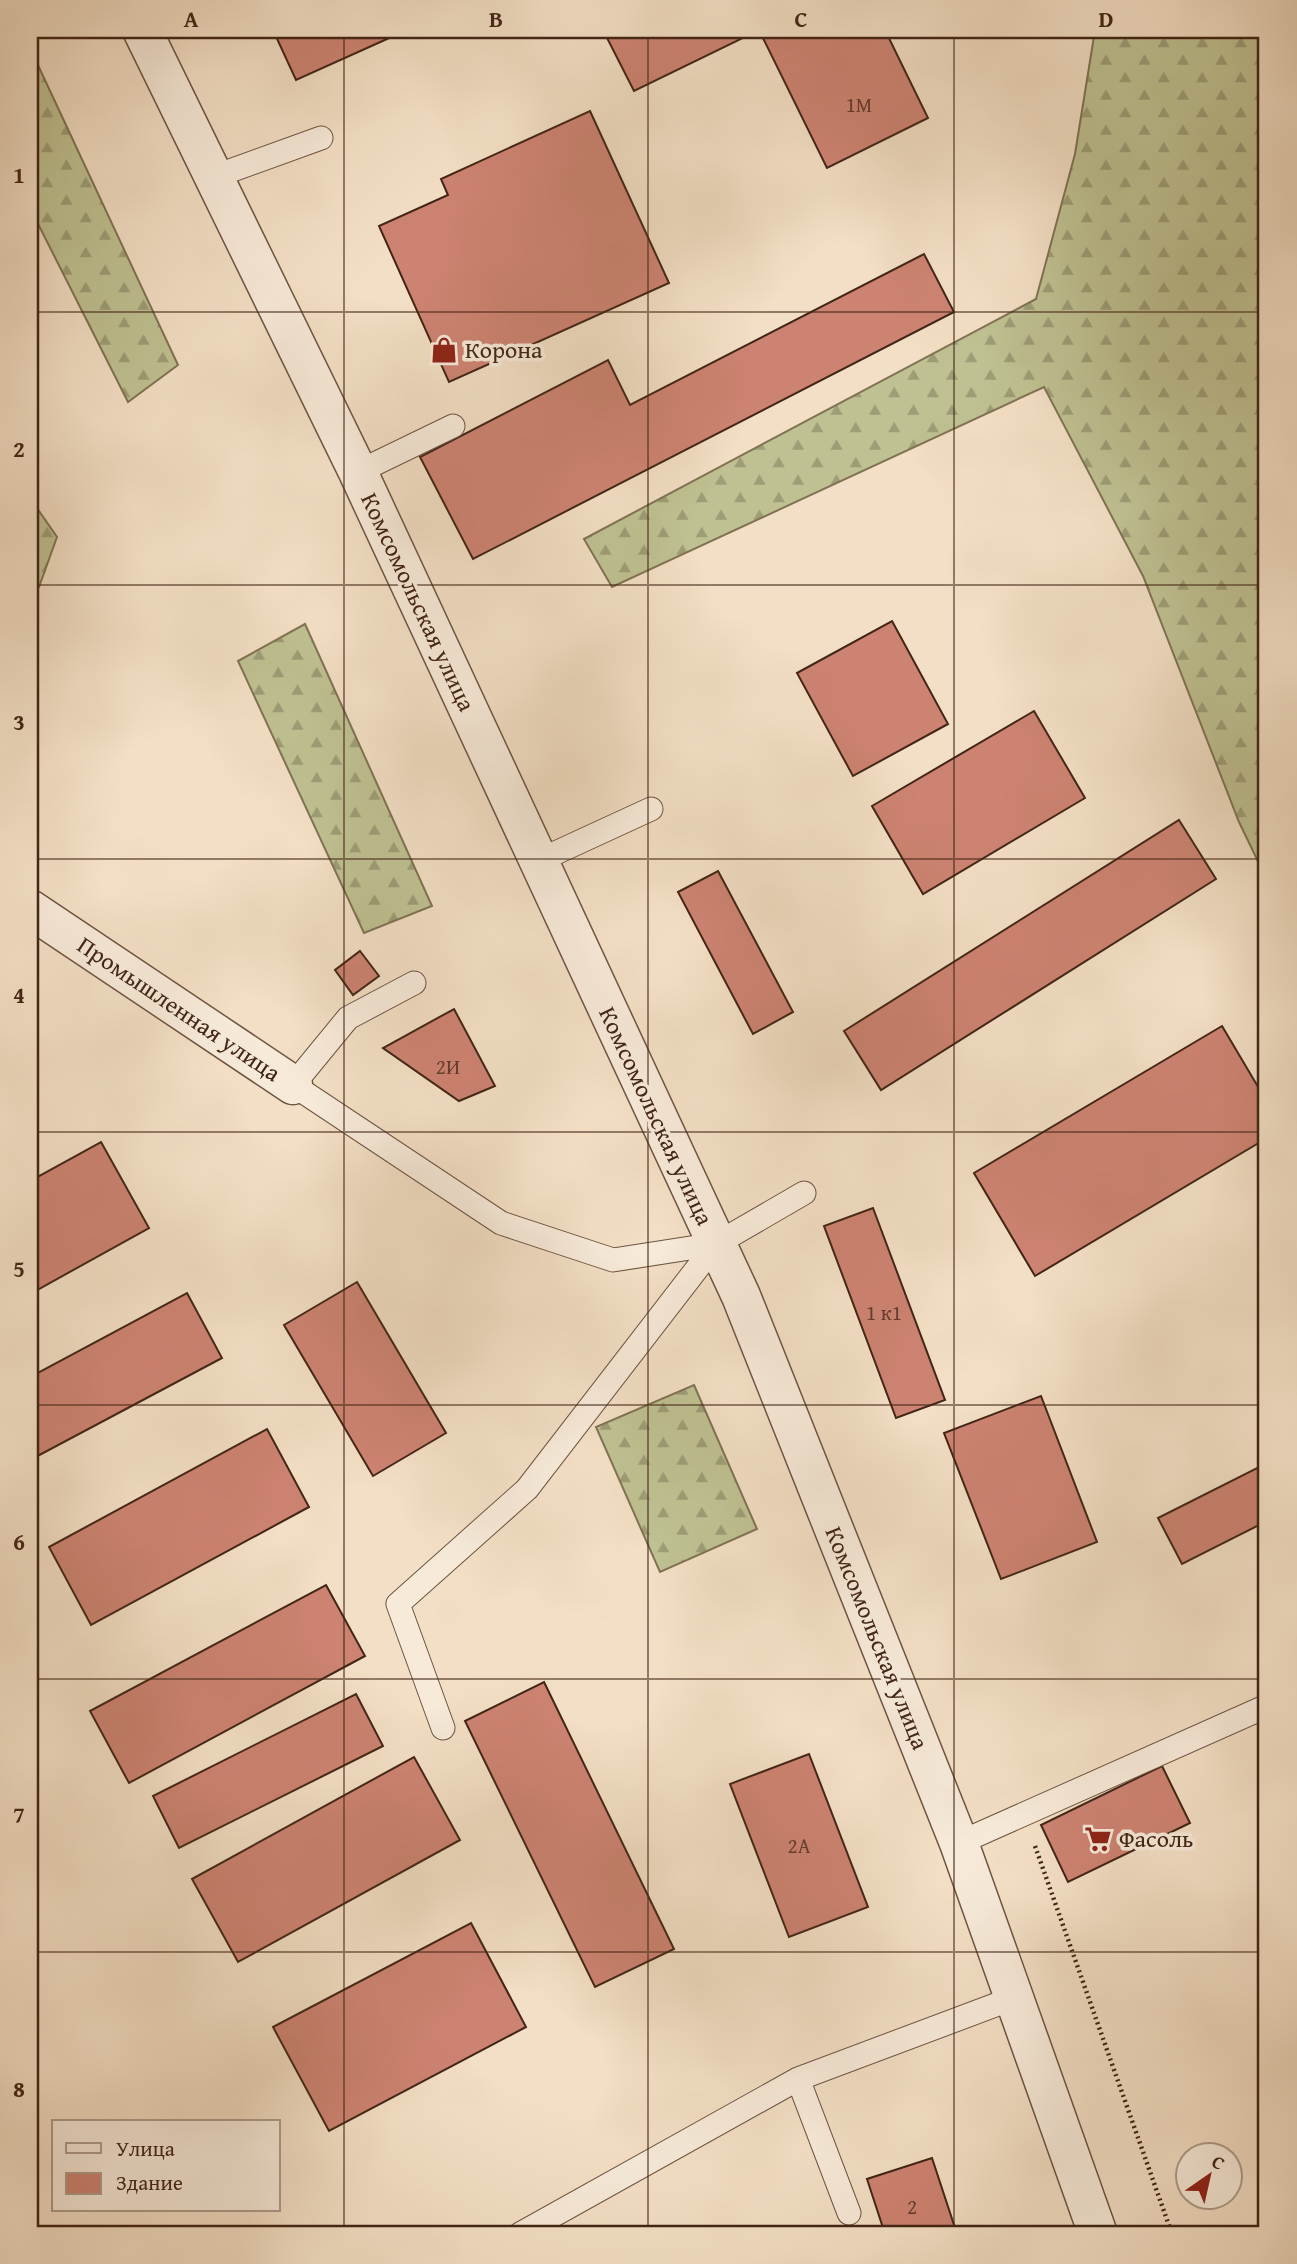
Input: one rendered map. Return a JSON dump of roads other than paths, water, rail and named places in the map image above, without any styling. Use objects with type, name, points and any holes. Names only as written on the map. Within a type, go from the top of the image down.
[{"type":"street","name":"Комсомольская улица","points":[[142,30],[358,472],[741,1296],[959,1843],[1098,2234]]},
{"type":"street","name":"Промышленная улица","points":[[30,909],[293,1085]]},
{"type":"lane","points":[[213,177],[321,138]]},
{"type":"lane","points":[[358,472],[453,426]]},
{"type":"lane","points":[[538,861],[651,809]]},
{"type":"lane","points":[[414,983],[348,1018],[293,1085],[501,1223],[613,1261],[716,1244],[804,1193]]},
{"type":"lane","points":[[443,1728],[398,1604],[527,1489],[716,1244]]},
{"type":"lane","points":[[959,1843],[1267,1706]]},
{"type":"lane","points":[[520,2234],[798,2079],[1014,1998]]},
{"type":"lane","points":[[798,2079],[849,2213]]},
{"type":"place","name":"Корона","points":[[444,350]]},
{"type":"place","name":"Фасоль","points":[[1098,1839]]}]
